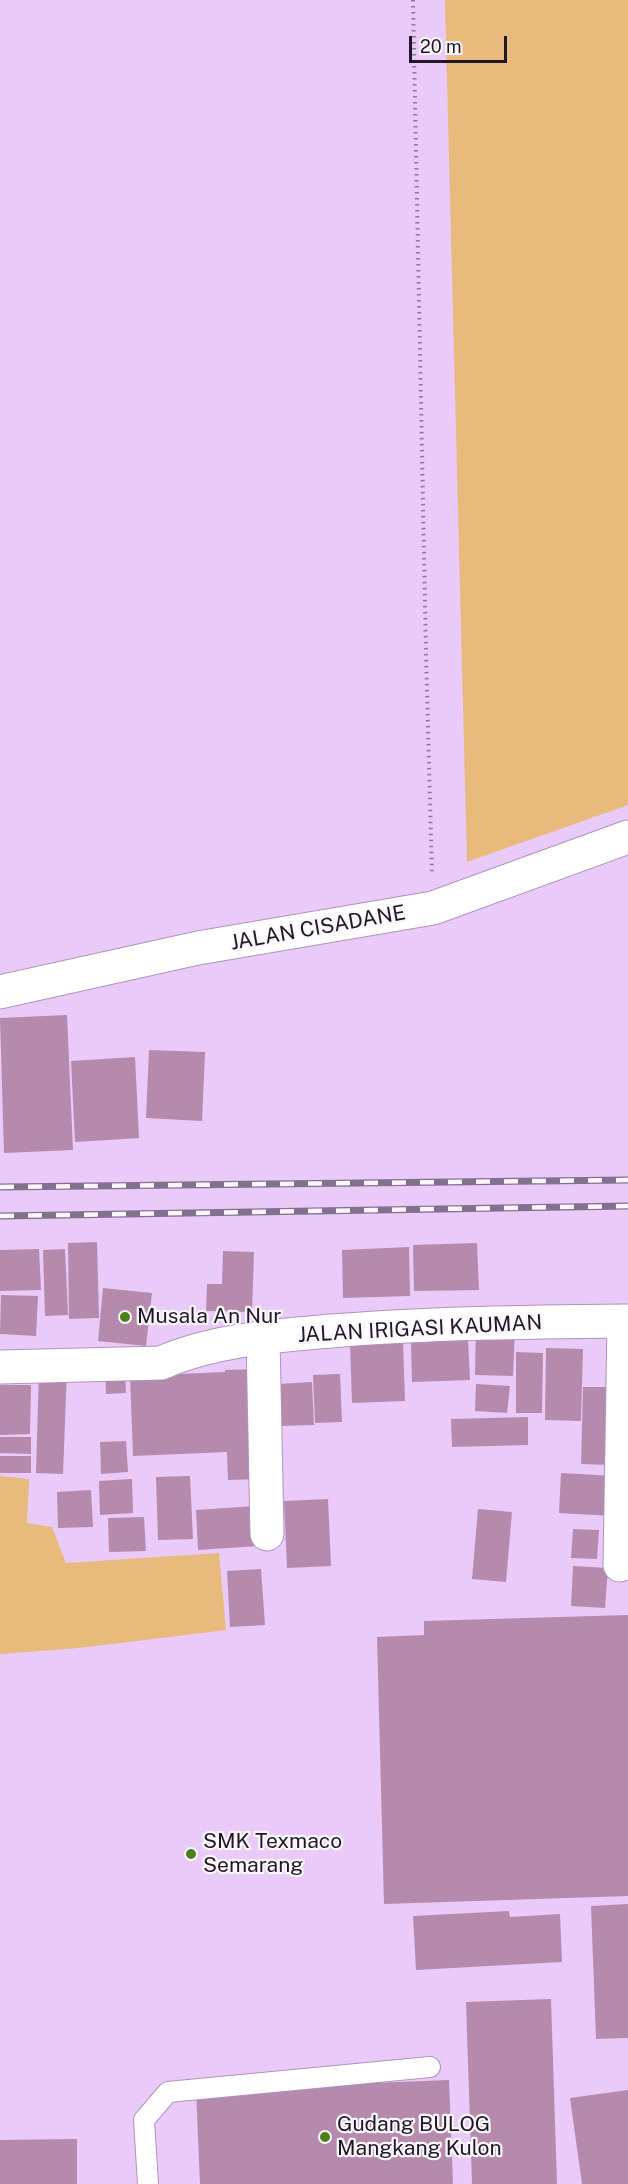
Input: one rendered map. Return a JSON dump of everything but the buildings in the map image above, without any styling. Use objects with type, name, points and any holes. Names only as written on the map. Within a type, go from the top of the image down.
[{"type":"street","name":"JALAN CISADANE","points":[[0,992],[198,948],[433,908],[628,837]]},
{"type":"street","name":"JALAN IRIGASI KAUMAN","points":[[0,1367],[161,1363],[181,1354],[263,1337],[408,1325],[626,1321]]},
{"type":"street","points":[[620,1565],[626,1321]]},
{"type":"street","points":[[263,1337],[267,1534]]},
{"type":"lane","points":[[148,2184],[144,2120],[168,2092],[430,2067]]},
{"type":"path","points":[[413,0],[425,641],[433,908]]},
{"type":"shaded area","points":[[445,0],[628,0],[628,805],[467,862]]},
{"type":"shaded area","points":[[0,1476],[29,1479],[27,1523],[52,1527],[66,1563],[219,1553],[226,1630],[79,1648],[0,1654]]},
{"type":"railway","points":[[0,1187],[628,1180]]},
{"type":"railway","points":[[0,1216],[628,1206]]},
{"type":"place","name":"Musala An Nur","points":[[125,1317]]},
{"type":"place","name":"SMK Texmaco Semarang","points":[[191,1854]]},
{"type":"place","name":"Gudang BULOG Mangkang Kulon","points":[[325,2137]]}]
